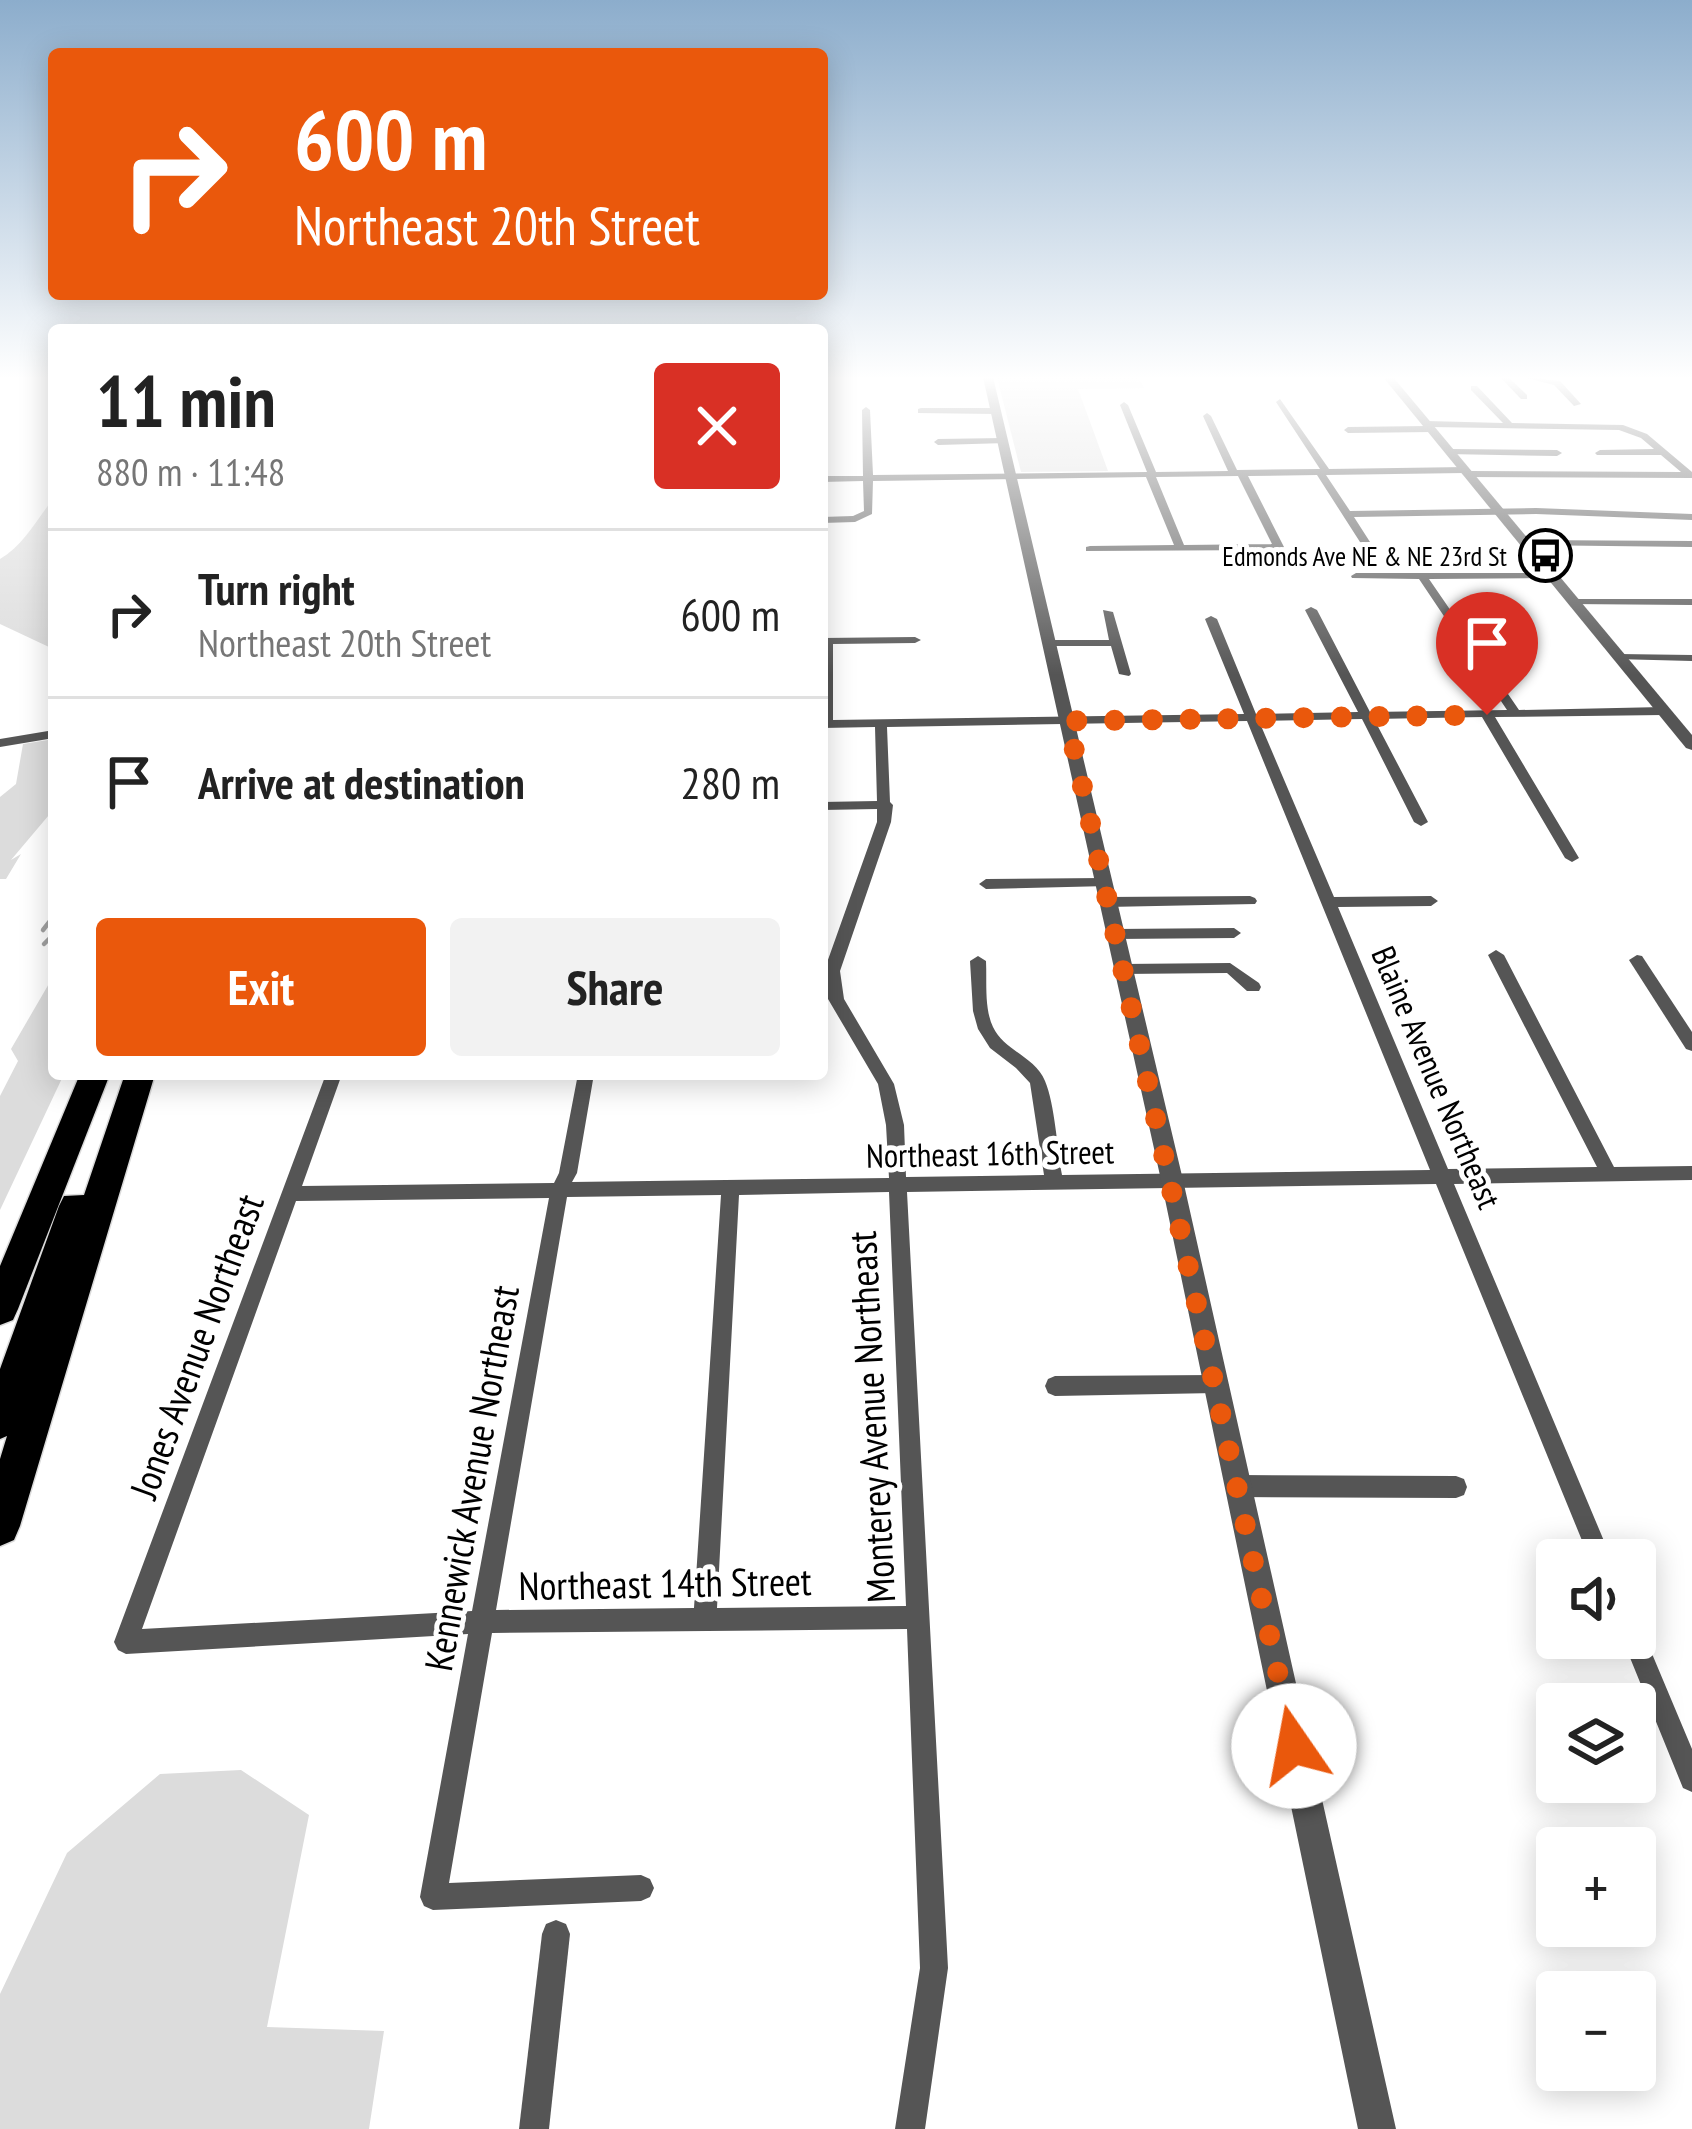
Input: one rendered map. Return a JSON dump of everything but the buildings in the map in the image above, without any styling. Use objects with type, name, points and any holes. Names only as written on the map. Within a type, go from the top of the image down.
[{"type":"highway","points":[[0,1257],[91,1080]]},
{"type":"highway","points":[[0,1310],[92,1080]]},
{"type":"highway","points":[[0,1421],[126,1080]]},
{"type":"highway","points":[[0,1526],[138,1080]]},
{"type":"street","points":[[828,479],[1057,476]]},
{"type":"street","points":[[1153,476],[1180,548]]},
{"type":"street","points":[[1090,549],[1279,547],[1239,476]]},
{"type":"street","points":[[1325,476],[1365,542]]},
{"type":"street","points":[[1469,476],[1692,744]]},
{"type":"street","points":[[1011,477],[1172,1180],[1377,2129]]},
{"type":"street","points":[[828,520],[865,517],[868,478]]},
{"type":"street","points":[[1347,514],[1692,517]]},
{"type":"street","points":[[1525,543],[1692,544]]},
{"type":"street","points":[[1356,576],[1551,575]]},
{"type":"street","points":[[1423,576],[1517,715]]},
{"type":"street","points":[[1573,602],[1692,602]]},
{"type":"street","points":[[1311,610],[1421,822]]},
{"type":"street","points":[[1107,612],[1125,674]]},
{"type":"street","name":"Blaine Avenue Northeast","points":[[1211,619],[1592,1539]]},
{"type":"street","points":[[828,641],[915,640]]},
{"type":"street","points":[[1050,644],[1116,643]]},
{"type":"street","points":[[1619,657],[1692,658]]},
{"type":"street","points":[[828,724],[1663,711]]},
{"type":"street","points":[[1487,715],[1572,858]]},
{"type":"street","name":"Monterey Avenue Northeast","points":[[881,723],[884,822],[835,956],[829,1000],[878,1067],[893,1103],[934,1968],[910,2129]]},
{"type":"street","points":[[0,743],[48,735]]},
{"type":"street","points":[[828,806],[886,805]]},
{"type":"street","points":[[986,884],[1250,902]]},
{"type":"street","points":[[1329,902],[1431,901]]},
{"type":"street","points":[[1115,934],[1234,933]]},
{"type":"street","points":[[1496,956],[1610,1174]]},
{"type":"street","points":[[1637,960],[1692,1045]]},
{"type":"street","points":[[978,961],[984,1028],[994,1042],[1033,1071],[1038,1083],[1054,1181]]},
{"type":"street","points":[[1122,969],[1230,968],[1253,987]]},
{"type":"street","name":"Jones Avenue Northeast","points":[[127,1642],[332,1080]]},
{"type":"street","name":"Kennewick Avenue Northeast","points":[[585,1080],[568,1174],[559,1190],[433,1897],[641,1888]]},
{"type":"street","name":"Northeast 16th Street","points":[[290,1194],[1692,1173]]},
{"type":"street","points":[[705,1616],[730,1188]]},
{"type":"street","points":[[1055,1386],[1216,1384]]},
{"type":"street","points":[[1238,1486],[1456,1487]]},
{"type":"street","name":"Northeast 14th Street","points":[[127,1642],[482,1622],[916,1617]]},
{"type":"street","points":[[1645,1659],[1682,1729],[1692,1779]]},
{"type":"street","points":[[534,2129],[556,1934]]},
{"type":"shaded area","points":[[48,506],[48,647],[0,624],[0,559],[23,539]]},
{"type":"shaded area","points":[[48,740],[48,816],[11,860],[21,854],[6,879],[0,879],[0,797],[16,784],[23,744]]},
{"type":"shaded area","points":[[48,985],[48,1080],[61,1080],[0,1210],[0,1096],[18,1061],[11,1049]]},
{"type":"shaded area","points":[[241,1770],[309,1815],[267,2027],[384,2031],[369,2129],[0,2129],[0,1994],[67,1853],[160,1774]]},
{"type":"waterway","points":[[43,930],[48,924]]},
{"type":"waterway","points":[[44,944],[48,940]]},
{"type":"place","name":"Edmonds Ave NE & NE 23rd St","points":[[1546,556]]},
{"type":"route","points":[[1294,1746],[1068,721],[1487,715]]}]
